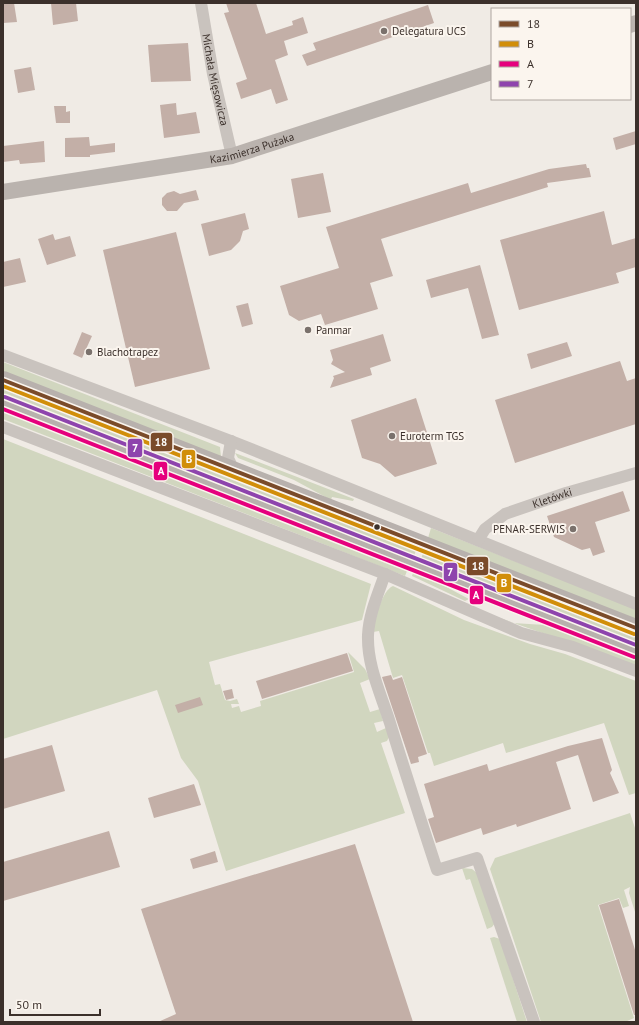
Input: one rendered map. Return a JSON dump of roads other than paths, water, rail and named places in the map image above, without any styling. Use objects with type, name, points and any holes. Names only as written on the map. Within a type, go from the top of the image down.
[{"type":"main road","points":[[3,380],[636,628]]},
{"type":"main road","points":[[3,403],[636,651]]},
{"type":"street","name":"Michała Mięsowicza","points":[[201,3],[214,74],[232,156]]},
{"type":"street","name":"Kazimierza Pużaka","points":[[3,192],[232,156],[491,72]]},
{"type":"street","points":[[3,355],[231,441],[636,604]]},
{"type":"street","points":[[3,427],[385,574],[521,633],[573,647],[636,672]]},
{"type":"street","points":[[231,441],[228,458],[234,471]]},
{"type":"street","name":"Kletówki","points":[[478,540],[485,529],[505,514],[566,493],[636,473]]},
{"type":"street","points":[[385,574],[368,624],[368,647],[374,677],[437,870],[477,858],[534,1022]]},
{"type":"place","name":"Delegatura UCS","points":[[384,31]]},
{"type":"place","name":"Panmar","points":[[308,330]]},
{"type":"place","name":"Blachotrapez","points":[[89,352]]},
{"type":"place","name":"Euroterm TGS","points":[[392,436]]},
{"type":"place","name":"PENAR-SERWIS","points":[[573,529]]}]
